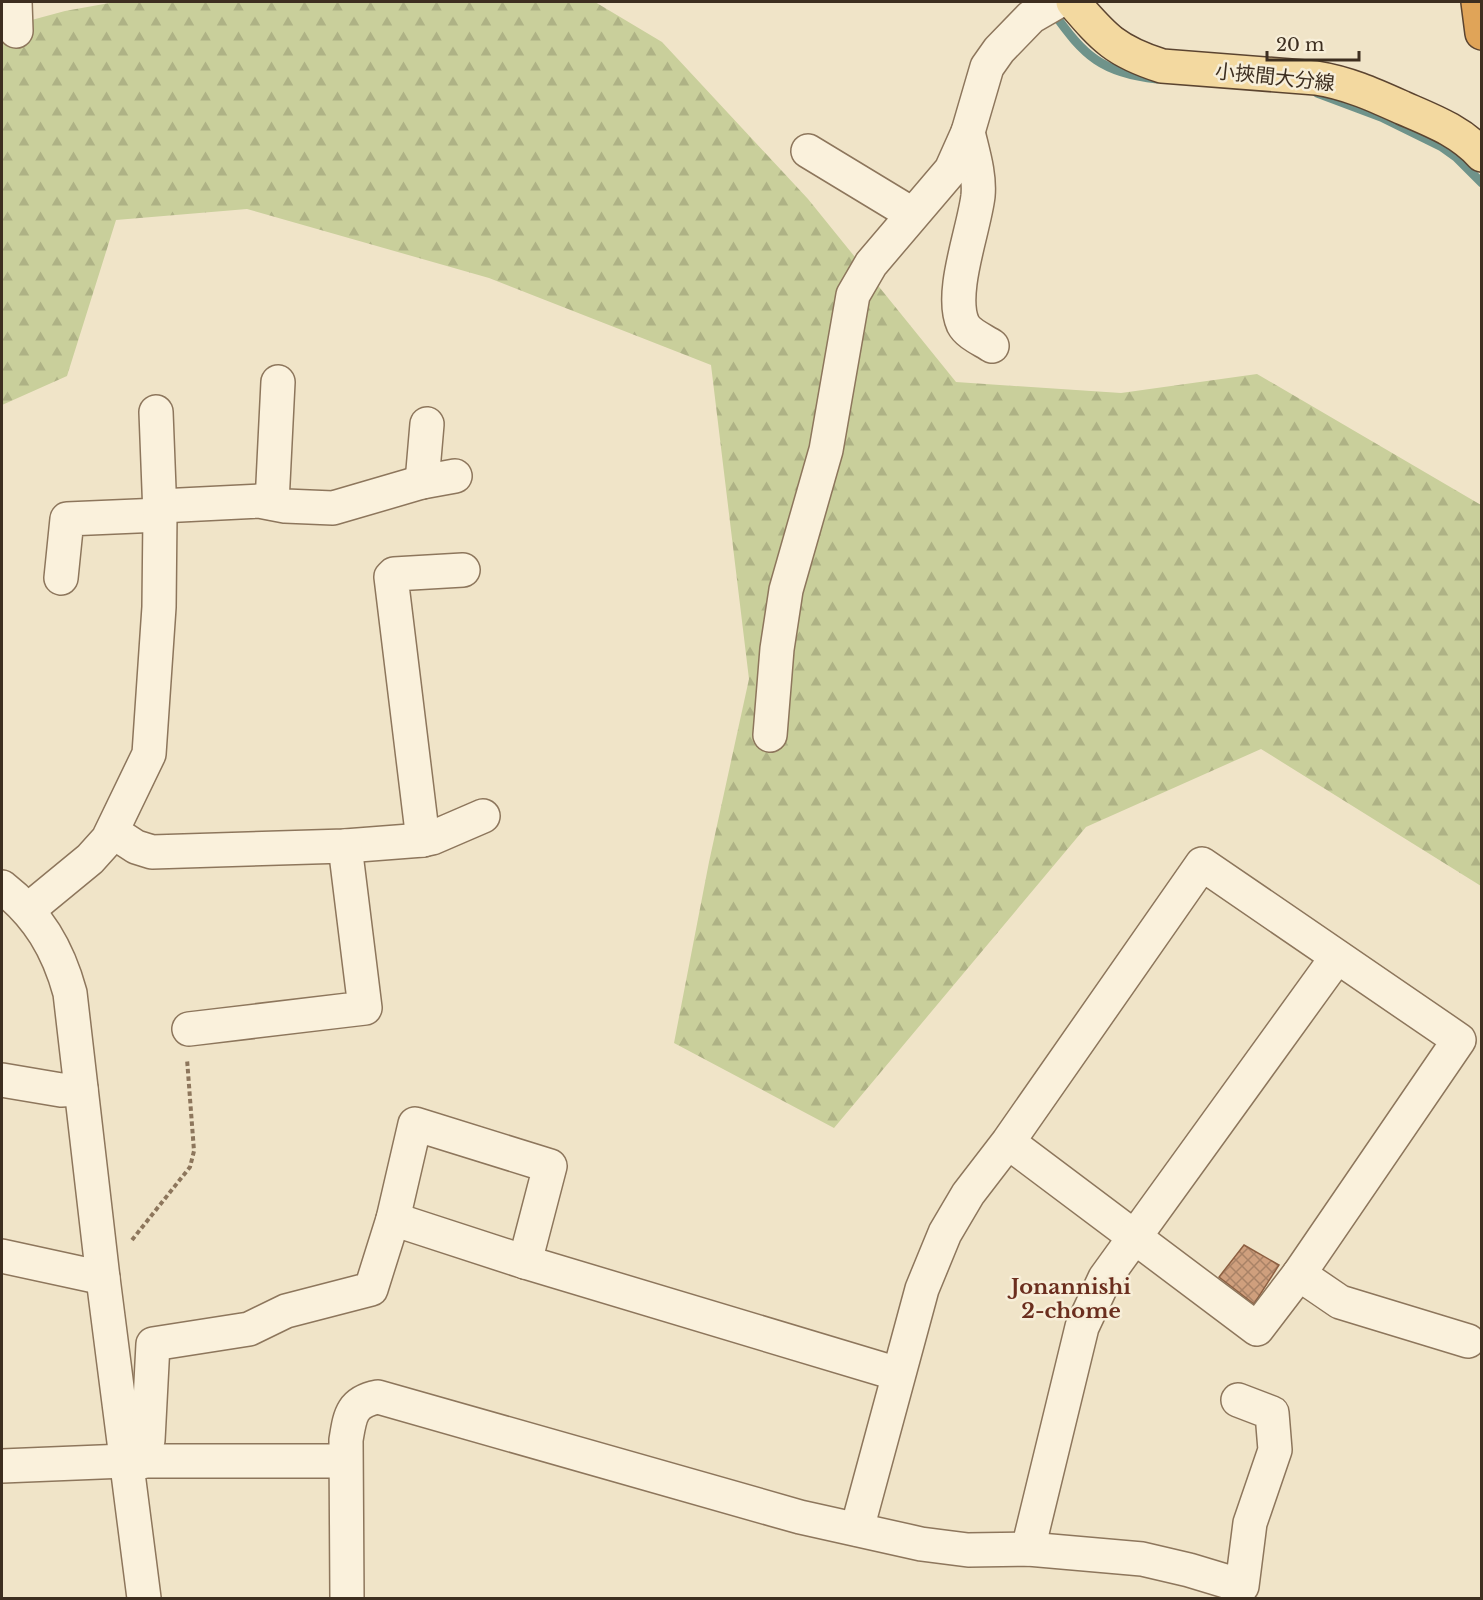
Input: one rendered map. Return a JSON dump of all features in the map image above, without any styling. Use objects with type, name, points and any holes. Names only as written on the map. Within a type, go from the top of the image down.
[{"type":"highway","points":[[1478,2],[1482,33]]},
{"type":"main road","name":"小挾間大分線","points":[[1073,2],[1113,45],[1141,60],[1162,66],[1316,78],[1339,82],[1449,128],[1482,155]]},
{"type":"street","points":[[770,735],[777,649],[786,590],[826,450],[853,295],[870,264],[912,214],[938,188],[951,170],[968,132],[987,68],[999,50],[1044,9]]},
{"type":"street","points":[[968,132],[977,171],[978,194],[961,274],[960,310],[963,325],[992,346]]},
{"type":"street","points":[[808,151],[912,214]]},
{"type":"street","points":[[272,503],[278,382]]},
{"type":"street","points":[[28,910],[90,859],[113,832],[149,754],[152,738],[159,607],[160,510],[156,412]]},
{"type":"street","points":[[422,482],[427,424]]},
{"type":"street","points":[[61,578],[67,519],[259,501],[301,507],[333,508],[422,482],[455,476]]},
{"type":"street","points":[[423,840],[391,577],[394,574],[463,570]]},
{"type":"street","points":[[113,832],[136,846],[152,852],[345,846],[423,840],[483,816]]},
{"type":"street","points":[[189,1029],[365,1008],[345,846]]},
{"type":"street","points":[[857,1529],[922,1289],[945,1233],[968,1194],[1008,1142],[1202,864],[1459,1040],[1299,1274],[1257,1329],[1008,1142]]},
{"type":"street","points":[[2,887],[28,910],[44,930],[64,973],[73,1011],[103,1278],[133,1462],[144,1599]]},
{"type":"street","points":[[1028,1549],[1082,1327],[1105,1278],[1336,957]]},
{"type":"street","points":[[2,1080],[61,1090],[81,1089]]},
{"type":"street","points":[[133,1462],[148,1440],[153,1344],[249,1329],[286,1311],[371,1289],[393,1219],[415,1124],[550,1166],[525,1262]]},
{"type":"street","points":[[393,1219],[525,1262],[898,1374]]},
{"type":"street","points":[[2,1256],[103,1278]]},
{"type":"street","points":[[1299,1274],[1340,1302],[1468,1341]]},
{"type":"street","points":[[347,1599],[345,1461],[349,1419],[355,1408],[365,1400],[378,1397],[800,1517],[921,1544],[968,1550],[1028,1549],[1142,1559],[1189,1570],[1240,1592],[1250,1523],[1275,1450],[1272,1413],[1238,1400]]},
{"type":"street","points":[[2,1466],[133,1462],[345,1461]]},
{"type":"path","points":[[132,1241],[190,1167],[194,1151],[185,1036],[189,1029]]},
{"type":"green space","points":[[115,2],[595,2],[662,42],[808,199],[956,382],[1121,393],[1257,374],[1481,505],[1481,886],[1261,749],[1086,827],[834,1128],[674,1043],[709,862],[749,679],[711,365],[489,278],[247,209],[116,220],[67,376],[2,405],[2,28],[65,11]]},
{"type":"building","points":[[1244,1245],[1279,1265],[1254,1304],[1219,1277]]},
{"type":"waterway","points":[[1053,12],[1075,40],[1096,60],[1122,72],[1157,79]]},
{"type":"waterway","points":[[1317,93],[1381,117],[1442,147],[1456,157],[1482,183]]},
{"type":"district","name":"Jonannishi 2-chome","points":[[1071,1299]]}]
